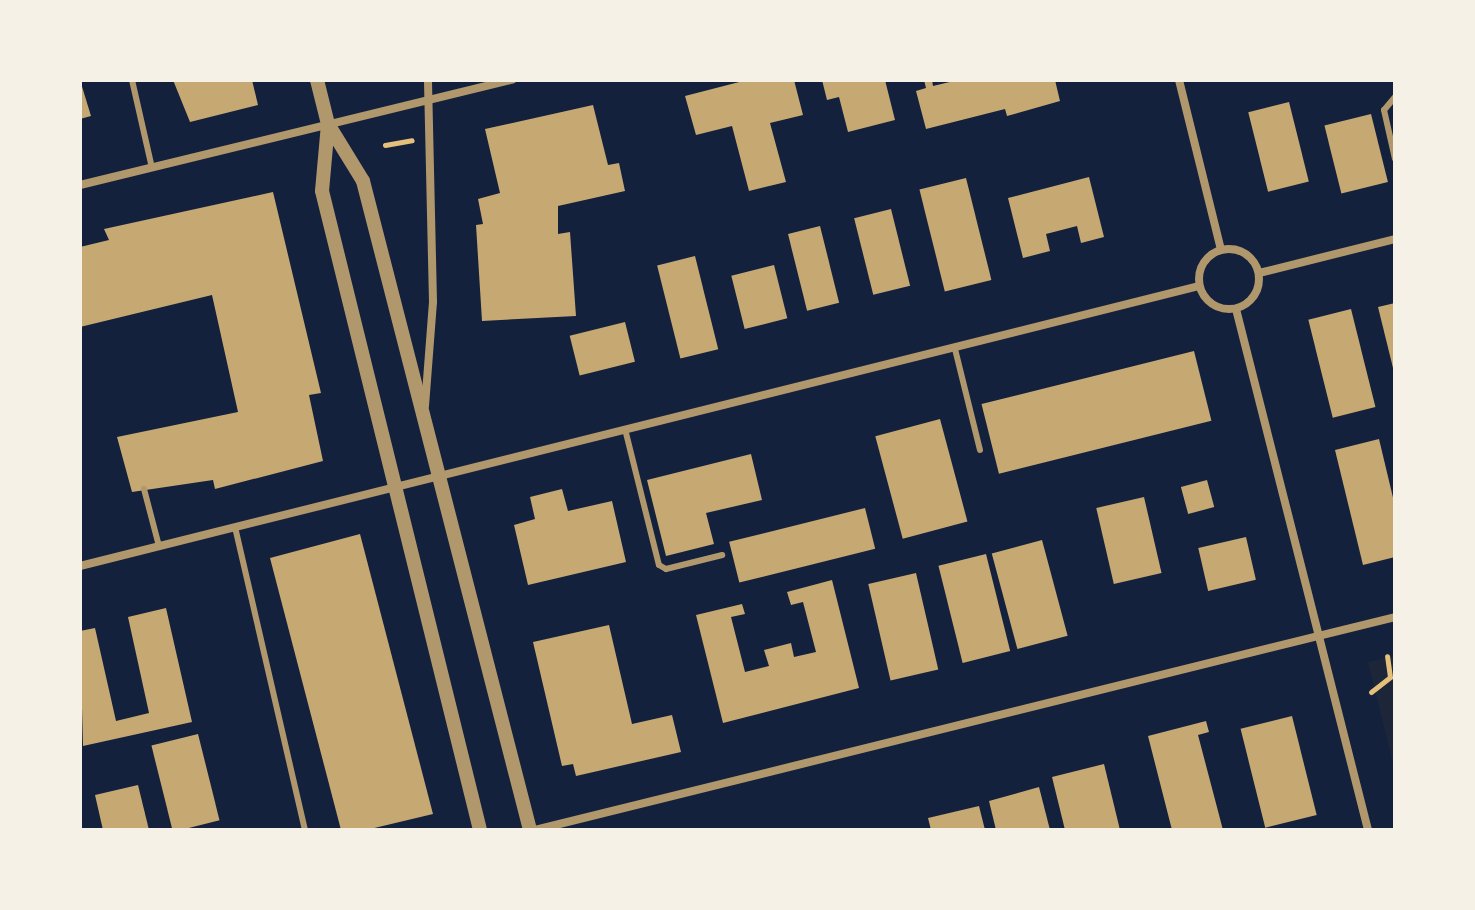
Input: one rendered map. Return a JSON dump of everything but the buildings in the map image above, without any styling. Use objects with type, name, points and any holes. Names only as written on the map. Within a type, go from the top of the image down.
[{"type":"street","points":[[317,80],[328,124],[363,181],[532,830],[1395,617]]},
{"type":"street","points":[[425,411],[433,302],[428,80]]},
{"type":"street","points":[[80,185],[512,80]]},
{"type":"street","points":[[1179,80],[1221,250]]},
{"type":"street","points":[[328,124],[322,191],[480,830]]},
{"type":"street","points":[[1259,273],[1395,239]]},
{"type":"street","points":[[1221,250],[1249,256],[1259,273],[1253,298],[1236,309],[1209,303],[1199,286],[1205,260],[1221,250]]},
{"type":"street","points":[[81,563],[955,349],[1199,286]]},
{"type":"street","points":[[1236,309],[1368,830]]},
{"type":"lane","points":[[132,80],[152,168]]},
{"type":"lane","points":[[1395,97],[1384,110],[1395,159]]},
{"type":"lane","points":[[955,349],[980,450]]},
{"type":"lane","points":[[625,429],[659,565],[666,569],[722,555]]},
{"type":"lane","points":[[144,489],[159,546]]},
{"type":"lane","points":[[235,527],[305,830]]},
{"type":"path","points":[[389,142],[418,138]]},
{"type":"path","points":[[1371,692],[1392,680],[1387,656]]},
{"type":"shaded area","points":[[1395,656],[1395,771],[1368,662]]}]
